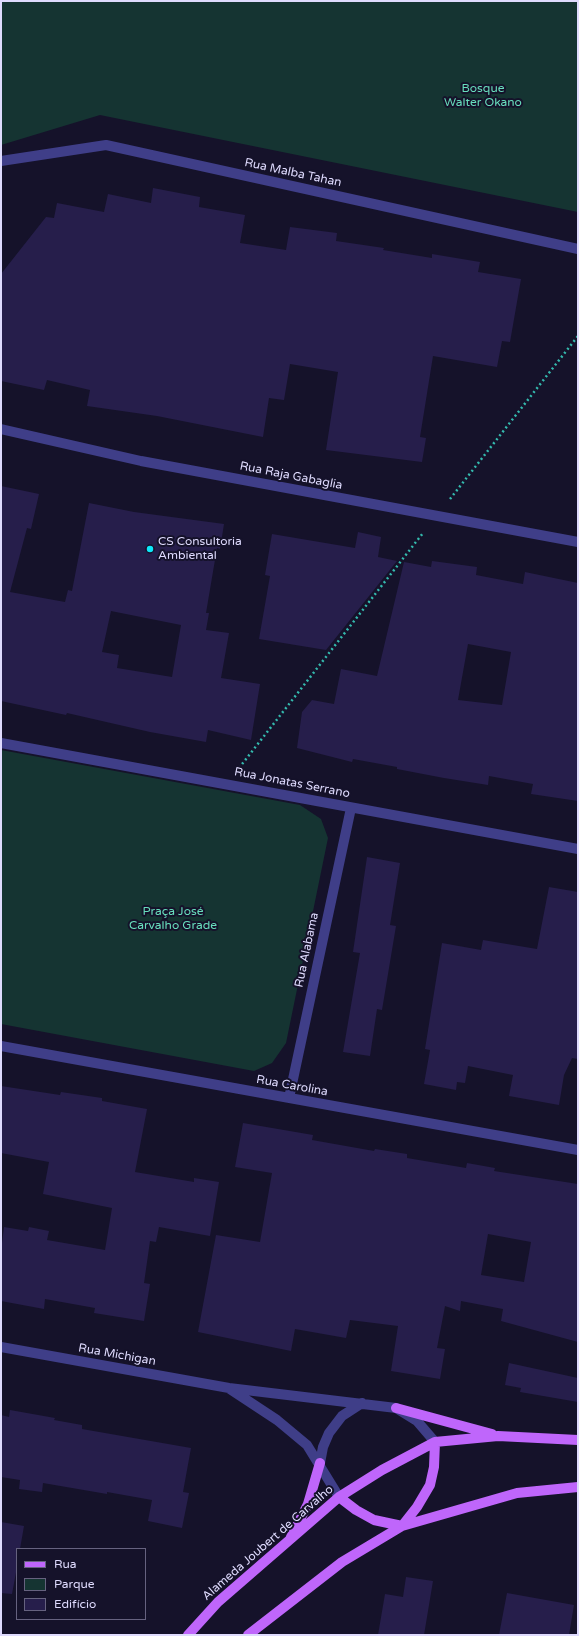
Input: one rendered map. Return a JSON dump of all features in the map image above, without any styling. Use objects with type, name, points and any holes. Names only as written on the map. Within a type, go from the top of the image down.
[{"type":"main road","points":[[396,1408],[498,1436]]},
{"type":"main road","name":"Alameda Joubert de Carvalho","points":[[188,1635],[218,1602],[288,1543],[339,1496],[382,1470],[435,1442],[498,1436],[578,1440]]},
{"type":"main road","points":[[402,1526],[430,1485],[434,1468],[435,1442]]},
{"type":"main road","points":[[288,1543],[308,1504],[320,1463]]},
{"type":"main road","points":[[248,1635],[342,1562],[402,1526],[517,1493],[578,1487]]},
{"type":"main road","points":[[339,1496],[356,1510],[374,1520],[402,1526]]},
{"type":"street","name":"Rua Malba Tahan","points":[[1,161],[106,145],[578,249]]},
{"type":"street","name":"Rua Raja Gabaglia","points":[[1,429],[141,461],[578,542]]},
{"type":"street","name":"Rua Jonatas Serrano","points":[[1,743],[578,849]]},
{"type":"street","name":"Rua Alabama","points":[[289,1098],[351,808]]},
{"type":"street","name":"Rua Carolina","points":[[1,1046],[578,1150]]},
{"type":"street","name":"Rua Michigan","points":[[1,1347],[228,1388],[396,1408],[417,1422],[435,1442]]},
{"type":"street","name":"Rua Michigan","points":[[228,1388],[277,1420],[307,1445],[320,1463],[339,1496]]},
{"type":"street","points":[[320,1463],[323,1447],[330,1433],[342,1416],[362,1403]]},
{"type":"path","points":[[226,784],[578,336]]},
{"type":"green space","name":"Bosque Walter Okano","points":[[1,1],[578,1],[578,212],[100,115],[1,145]]},
{"type":"green space","name":"Praça José Carvalho Grade","points":[[1,750],[300,805],[321,819],[328,838],[286,1043],[272,1063],[254,1071],[1,1024]]},
{"type":"building","points":[[153,188],[200,197],[199,207],[245,215],[240,243],[286,250],[290,227],[337,233],[336,241],[384,248],[383,250],[432,258],[432,254],[480,262],[478,272],[521,279],[510,342],[502,341],[497,367],[433,356],[420,437],[426,438],[422,462],[326,450],[338,372],[290,364],[284,400],[269,398],[263,437],[157,416],[87,406],[90,390],[47,380],[44,390],[1,381],[1,274],[46,217],[54,218],[57,203],[104,212],[108,194],[151,203]]},
{"type":"building","points":[[1,486],[39,494],[31,529],[27,528],[10,592],[65,602],[68,590],[72,591],[89,503],[134,512],[224,524],[220,549],[217,548],[206,613],[209,613],[206,630],[229,633],[221,678],[260,684],[251,740],[208,730],[206,742],[1,701]],"holes":[[[111,611],[181,625],[172,677],[117,668],[119,655],[102,652]]]},
{"type":"building","points":[[358,532],[381,537],[378,557],[397,561],[326,650],[259,639],[270,576],[265,575],[272,534],[355,548]]},
{"type":"building","points":[[432,561],[477,567],[476,575],[523,584],[525,572],[578,583],[578,801],[531,794],[533,784],[489,776],[488,785],[397,769],[397,767],[353,759],[352,762],[297,748],[302,712],[312,700],[334,704],[341,669],[377,676],[404,562],[431,567]],"holes":[[[468,644],[511,652],[502,705],[458,700]]]},
{"type":"building","points":[[367,857],[400,863],[390,925],[396,926],[382,1010],[377,1009],[370,1056],[343,1052],[360,953],[353,952]]},
{"type":"building","points":[[549,887],[578,892],[578,1059],[572,1058],[564,1075],[559,1105],[509,1096],[513,1075],[468,1066],[465,1083],[457,1082],[456,1090],[424,1084],[430,1050],[425,1049],[442,943],[481,950],[483,940],[537,949]]},
{"type":"building","points":[[1,1086],[60,1095],[61,1092],[102,1098],[102,1101],[147,1109],[135,1172],[194,1182],[194,1178],[219,1182],[210,1236],[159,1227],[156,1242],[150,1241],[144,1283],[150,1284],[144,1321],[94,1313],[95,1308],[45,1299],[44,1309],[1,1301],[1,1251],[4,1227],[28,1231],[29,1227],[49,1231],[47,1240],[105,1250],[112,1208],[43,1194],[49,1162],[1,1153]]},
{"type":"building","points":[[243,1123],[313,1135],[312,1140],[374,1151],[375,1149],[407,1154],[407,1158],[466,1168],[467,1163],[495,1168],[494,1171],[578,1184],[578,1342],[501,1321],[503,1309],[461,1301],[460,1311],[445,1306],[437,1348],[445,1349],[440,1379],[391,1371],[398,1326],[350,1320],[346,1338],[295,1329],[291,1351],[198,1332],[216,1235],[260,1242],[272,1173],[235,1167]],"holes":[[[488,1234],[531,1242],[524,1282],[481,1275]]]},
{"type":"building","points":[[509,1363],[578,1378],[578,1402],[520,1392],[521,1388],[505,1385]]},
{"type":"building","points":[[10,1410],[55,1418],[54,1420],[82,1425],[82,1429],[191,1448],[183,1492],[189,1493],[182,1528],[148,1521],[152,1500],[43,1483],[42,1492],[19,1489],[20,1480],[1,1477],[1,1415],[9,1417]]},
{"type":"building","points":[[1,1522],[24,1526],[20,1548],[16,1548],[16,1572],[12,1594],[1,1593]]},
{"type":"building","points":[[406,1577],[433,1581],[424,1635],[378,1635],[385,1594],[403,1597]]},
{"type":"building","points":[[507,1593],[574,1605],[569,1635],[499,1635]]},
{"type":"place","name":"CS Consultoria Ambiental","points":[[150,549]]}]
